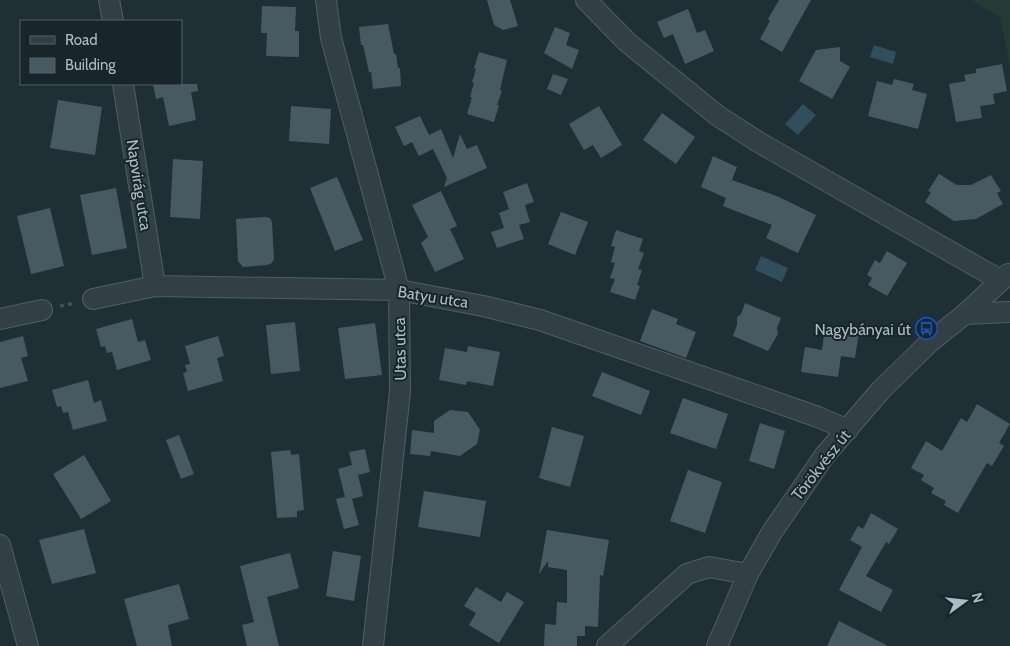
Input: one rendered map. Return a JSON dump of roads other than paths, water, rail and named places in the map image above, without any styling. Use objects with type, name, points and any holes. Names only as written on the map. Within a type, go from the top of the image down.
[{"type":"street","points":[[109,0],[112,20]]},
{"type":"street","name":"Utas utca","points":[[326,0],[331,38],[399,290],[400,391],[373,646]]},
{"type":"street","points":[[586,0],[626,42],[718,116],[760,143],[1005,276]]},
{"type":"street","name":"Napvirág utca","points":[[123,85],[155,286]]},
{"type":"street","name":"Törökvész út","points":[[716,646],[748,574],[772,532],[825,455],[881,390],[923,349],[965,314],[1005,276]]},
{"type":"street","name":"Batyu utca","points":[[93,299],[155,286],[399,290],[483,306],[540,320],[818,417],[848,430]]},
{"type":"street","points":[[0,319],[42,310]]},
{"type":"street","points":[[965,314],[1010,312]]},
{"type":"street","points":[[0,549],[28,646]]},
{"type":"street","points":[[607,646],[687,574],[709,567],[748,574]]},
{"type":"water","points":[[874,45],[896,52],[893,64],[870,57]]},
{"type":"water","points":[[803,104],[816,115],[798,135],[785,124]]},
{"type":"water","points":[[761,256],[788,268],[782,282],[755,270]]},
{"type":"place","name":"Nagybányai út","points":[[927,329]]}]
